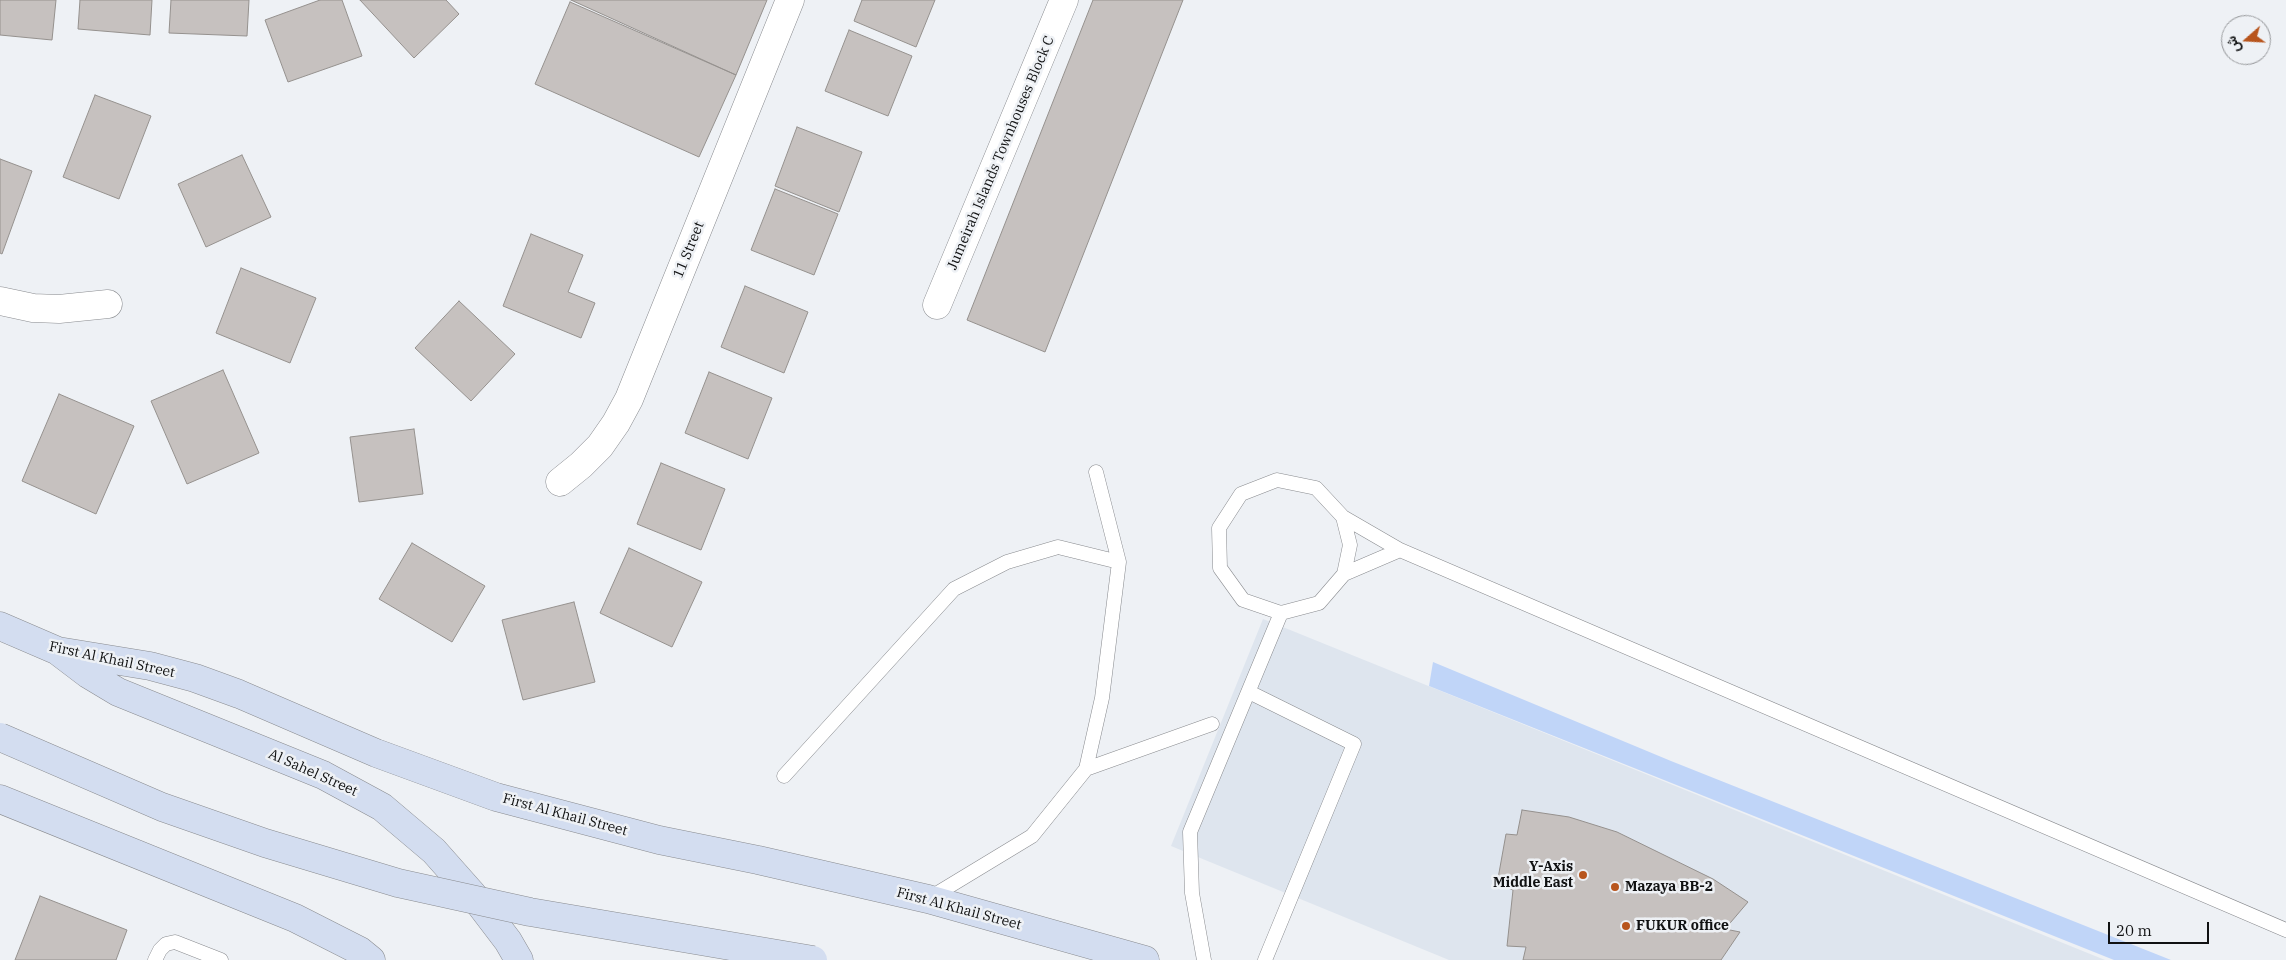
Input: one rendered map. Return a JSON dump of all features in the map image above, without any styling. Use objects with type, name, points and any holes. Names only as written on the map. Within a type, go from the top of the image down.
[{"type":"main road","name":"First Al Khail Street","points":[[0,626],[58,651],[150,666],[195,678],[239,694],[376,753],[496,797],[660,840],[758,860],[928,899],[1145,960]]},
{"type":"main road","name":"Al Sahel Street","points":[[58,651],[88,674],[118,692],[323,775],[354,789],[382,807],[434,852],[460,880],[508,942],[519,960]]},
{"type":"main road","points":[[0,737],[162,807],[398,883],[530,912],[813,960]]},
{"type":"main road","points":[[0,799],[294,918],[360,951],[371,960]]},
{"type":"street","name":"11 Street","points":[[560,482],[600,446],[629,400],[790,0]]},
{"type":"street","name":"Jumeirah Islands Townhouses Block C","points":[[937,305],[1064,0]]},
{"type":"street","points":[[0,301],[33,308],[59,309],[108,304]]},
{"type":"lane","points":[[928,899],[1032,836],[1086,769],[1102,698],[1119,562],[1096,472]]},
{"type":"lane","points":[[1400,550],[1344,574],[1319,603],[1281,613],[1243,600],[1229,581],[1220,568],[1219,528],[1240,494],[1278,480],[1316,488],[1343,517],[1400,550],[2286,930]]},
{"type":"lane","points":[[1343,517],[1350,545],[1344,574]]},
{"type":"lane","points":[[784,776],[954,589],[1007,562],[1058,547],[1119,562]]},
{"type":"lane","points":[[1204,960],[1192,893],[1190,832],[1281,613]]},
{"type":"lane","points":[[1249,692],[1354,744],[1265,960]]},
{"type":"lane","points":[[1086,769],[1212,724]]},
{"type":"lane","points":[[155,960],[160,950],[166,944],[175,942],[221,960]]},
{"type":"shaded area","points":[[1263,619],[2105,960],[1449,960],[1171,846]]},
{"type":"shaded area","points":[[1433,662],[1671,761],[2171,960],[2114,960],[1429,686]]},
{"type":"building","points":[[0,0],[56,0],[52,40],[0,35]]},
{"type":"building","points":[[80,0],[152,0],[150,35],[78,29]]},
{"type":"building","points":[[171,0],[249,0],[247,36],[169,33]]},
{"type":"building","points":[[320,0],[342,0],[362,56],[288,82],[265,20]]},
{"type":"building","points":[[360,0],[446,0],[459,14],[414,58]]},
{"type":"building","points":[[571,0],[767,0],[736,75]]},
{"type":"building","points":[[862,0],[935,0],[916,47],[854,21]]},
{"type":"building","points":[[1093,0],[1183,0],[1045,352],[967,320]]},
{"type":"building","points":[[570,2],[736,75],[699,157],[535,84]]},
{"type":"building","points":[[849,30],[912,56],[888,116],[825,91]]},
{"type":"building","points":[[95,95],[151,116],[119,199],[63,177]]},
{"type":"building","points":[[797,127],[862,152],[839,212],[775,186]]},
{"type":"building","points":[[242,155],[271,217],[206,247],[178,184]]},
{"type":"building","points":[[0,159],[32,171],[2,254],[0,253]]},
{"type":"building","points":[[775,189],[838,214],[814,275],[751,250]]},
{"type":"building","points":[[531,234],[583,255],[568,292],[595,303],[581,338],[503,306]]},
{"type":"building","points":[[241,268],[316,298],[290,363],[216,333]]},
{"type":"building","points":[[745,286],[808,312],[784,373],[721,347]]},
{"type":"building","points":[[459,301],[515,354],[471,401],[415,348]]},
{"type":"building","points":[[223,370],[259,453],[187,484],[151,401]]},
{"type":"building","points":[[709,372],[772,398],[748,459],[685,433]]},
{"type":"building","points":[[59,394],[134,426],[96,514],[22,481]]},
{"type":"building","points":[[414,429],[423,494],[359,502],[350,437]]},
{"type":"building","points":[[661,463],[725,489],[701,550],[637,524]]},
{"type":"building","points":[[412,543],[485,586],[452,642],[379,599]]},
{"type":"building","points":[[629,548],[702,582],[672,647],[600,613]]},
{"type":"building","points":[[574,602],[595,682],[523,700],[502,620]]},
{"type":"building","name":"Mazaya BB-2","points":[[1522,810],[1569,817],[1617,832],[1713,879],[1748,902],[1725,929],[1740,932],[1721,960],[1523,960],[1526,947],[1507,946],[1513,890],[1497,884],[1506,834],[1517,835]]},
{"type":"building","points":[[40,896],[127,930],[116,960],[15,960]]},
{"type":"place","name":"Y-Axis Middle East","points":[[1583,875]]},
{"type":"place","name":"Mazaya BB-2","points":[[1615,887]]},
{"type":"place","name":"FUKUR office","points":[[1626,926]]}]
